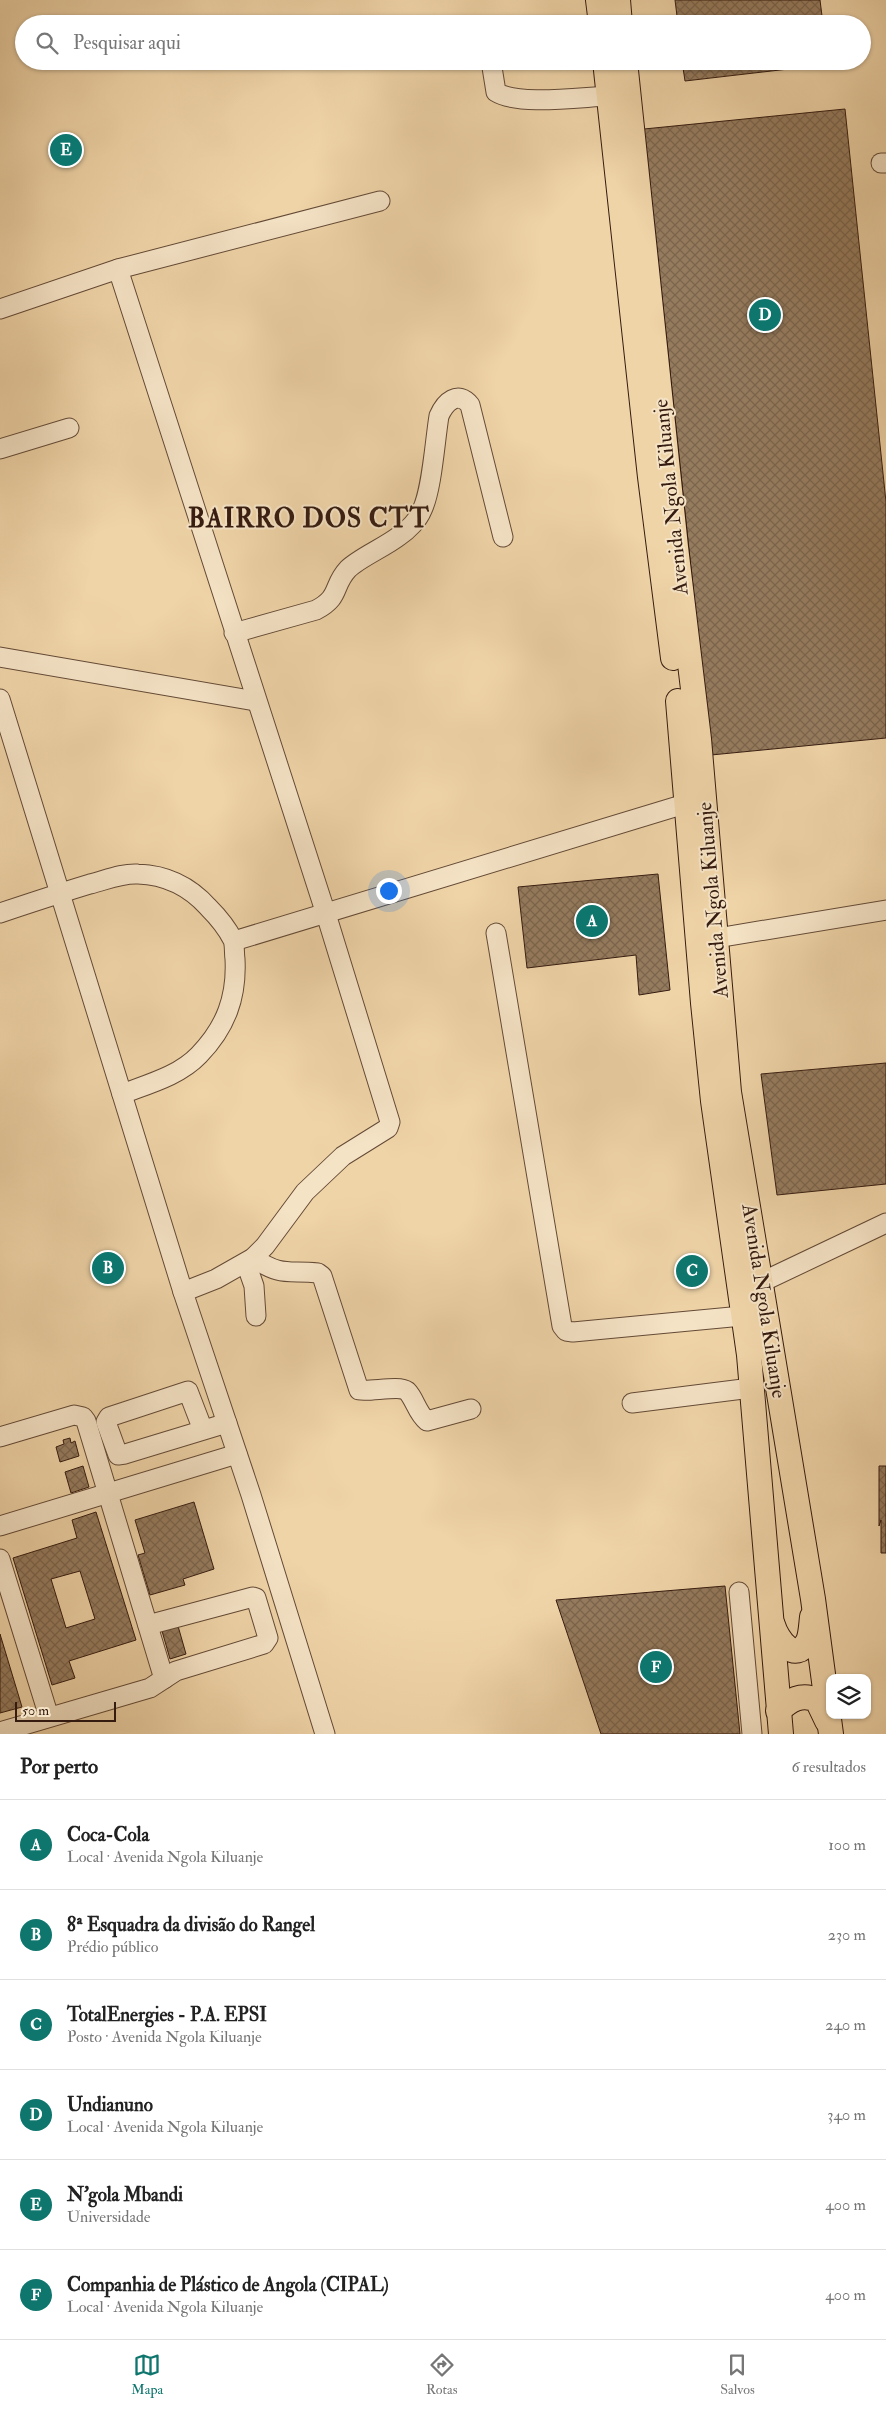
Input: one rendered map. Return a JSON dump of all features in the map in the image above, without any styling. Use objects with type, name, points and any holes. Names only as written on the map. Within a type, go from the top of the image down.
[{"type":"main road","points":[[598,0],[600,15]]},
{"type":"main road","points":[[618,0],[619,15]]},
{"type":"main road","name":"Avenida Ngola Kiluanje","points":[[606,70],[650,477],[681,722],[712,1101],[751,1388],[779,1722]]},
{"type":"main road","name":"Avenida Ngola Kiluanje","points":[[626,70],[676,547],[699,739],[729,1092],[762,1282],[813,1599],[831,1732]]},
{"type":"main road","points":[[771,1616],[778,1640],[788,1649],[802,1647],[807,1642],[810,1633],[813,1599]]},
{"type":"main road","points":[[779,1722],[794,1699],[810,1696],[817,1700],[831,1732]]},
{"type":"street","points":[[492,70],[496,92],[505,98],[522,100],[609,96]]},
{"type":"street","points":[[0,308],[118,269],[380,201]]},
{"type":"street","points":[[118,269],[234,634],[326,914],[390,1122],[388,1128],[343,1156],[305,1192],[265,1246],[250,1261],[216,1279],[183,1292]]},
{"type":"street","points":[[234,634],[316,610],[327,604],[334,598],[340,579],[349,568],[400,535],[413,523],[425,503],[439,416],[443,406],[450,400],[459,397],[465,398],[470,404],[503,537]]},
{"type":"street","points":[[0,450],[69,428]]},
{"type":"street","points":[[0,657],[256,701]]},
{"type":"street","points":[[0,700],[183,1292],[237,1454],[325,1734]]},
{"type":"street","points":[[234,942],[688,803]]},
{"type":"street","points":[[0,912],[116,876],[136,874],[156,876],[176,883],[196,894],[216,916],[234,942],[236,975],[234,996],[227,1015],[199,1055],[178,1072],[122,1094]]},
{"type":"street","points":[[717,938],[886,910]]},
{"type":"street","points":[[496,933],[562,1326],[566,1331],[573,1332],[742,1316]]},
{"type":"street","points":[[762,1282],[886,1223]]},
{"type":"street","points":[[250,1261],[256,1316]]},
{"type":"street","points":[[250,1261],[285,1273],[318,1273],[322,1276],[359,1390],[398,1388],[407,1392],[420,1415],[427,1421],[471,1409]]},
{"type":"street","points":[[632,1403],[751,1388]]},
{"type":"street","points":[[203,1430],[188,1391],[109,1417],[106,1422],[118,1455],[227,1423]]},
{"type":"street","points":[[0,1437],[74,1415],[83,1417],[86,1421],[164,1678]]},
{"type":"street","points":[[0,1526],[237,1454]]},
{"type":"street","points":[[0,1560],[50,1716]]},
{"type":"street","points":[[739,1592],[752,1734]]},
{"type":"street","points":[[0,1732],[150,1688],[176,1672],[266,1642],[268,1638],[256,1598],[248,1596],[148,1625]]},
{"type":"building","points":[[675,0],[820,0],[822,15],[677,15]]},
{"type":"building","points":[[683,70],[780,70],[685,81]]},
{"type":"building","points":[[845,109],[886,502],[886,738],[711,755],[644,129]]},
{"type":"building","points":[[658,874],[670,990],[639,995],[636,955],[527,968],[518,887]]},
{"type":"building","points":[[886,1063],[886,1184],[777,1195],[761,1074]]},
{"type":"building","points":[[70,1438],[71,1443],[75,1441],[79,1456],[60,1462],[56,1447],[64,1444],[63,1440]]},
{"type":"building","points":[[83,1466],[89,1487],[71,1493],[65,1472]]},
{"type":"building","points":[[879,1466],[886,1466],[886,1553],[881,1553]]},
{"type":"building","points":[[194,1502],[214,1569],[183,1579],[185,1585],[150,1595],[138,1555],[145,1553],[135,1520]]},
{"type":"building","points":[[96,1512],[136,1640],[69,1661],[75,1678],[52,1685],[13,1558],[77,1538],[72,1520]],"holes":[[[80,1571],[95,1619],[66,1628],[51,1579]]]},
{"type":"building","points":[[725,1586],[740,1734],[601,1734],[556,1600]]},
{"type":"building","points":[[178,1626],[186,1654],[170,1659],[162,1631]]},
{"type":"building","points":[[0,1634],[22,1707],[0,1713]]},
{"type":"place","name":"N'gola Mbandi","points":[[66,150]]},
{"type":"place","name":"Undianuno","points":[[765,315]]},
{"type":"place","name":"Coca-Cola","points":[[592,921]]},
{"type":"place","name":"8ª Esquadra da divisão do Rangel","points":[[108,1268]]},
{"type":"place","name":"TotalEnergies - P.A. EPSI","points":[[692,1271]]},
{"type":"place","name":"Companhia de Plástico de Angola (CIPAL)","points":[[656,1667]]},
{"type":"district","name":"BAIRRO DOS CTT","points":[[309,519]]}]
